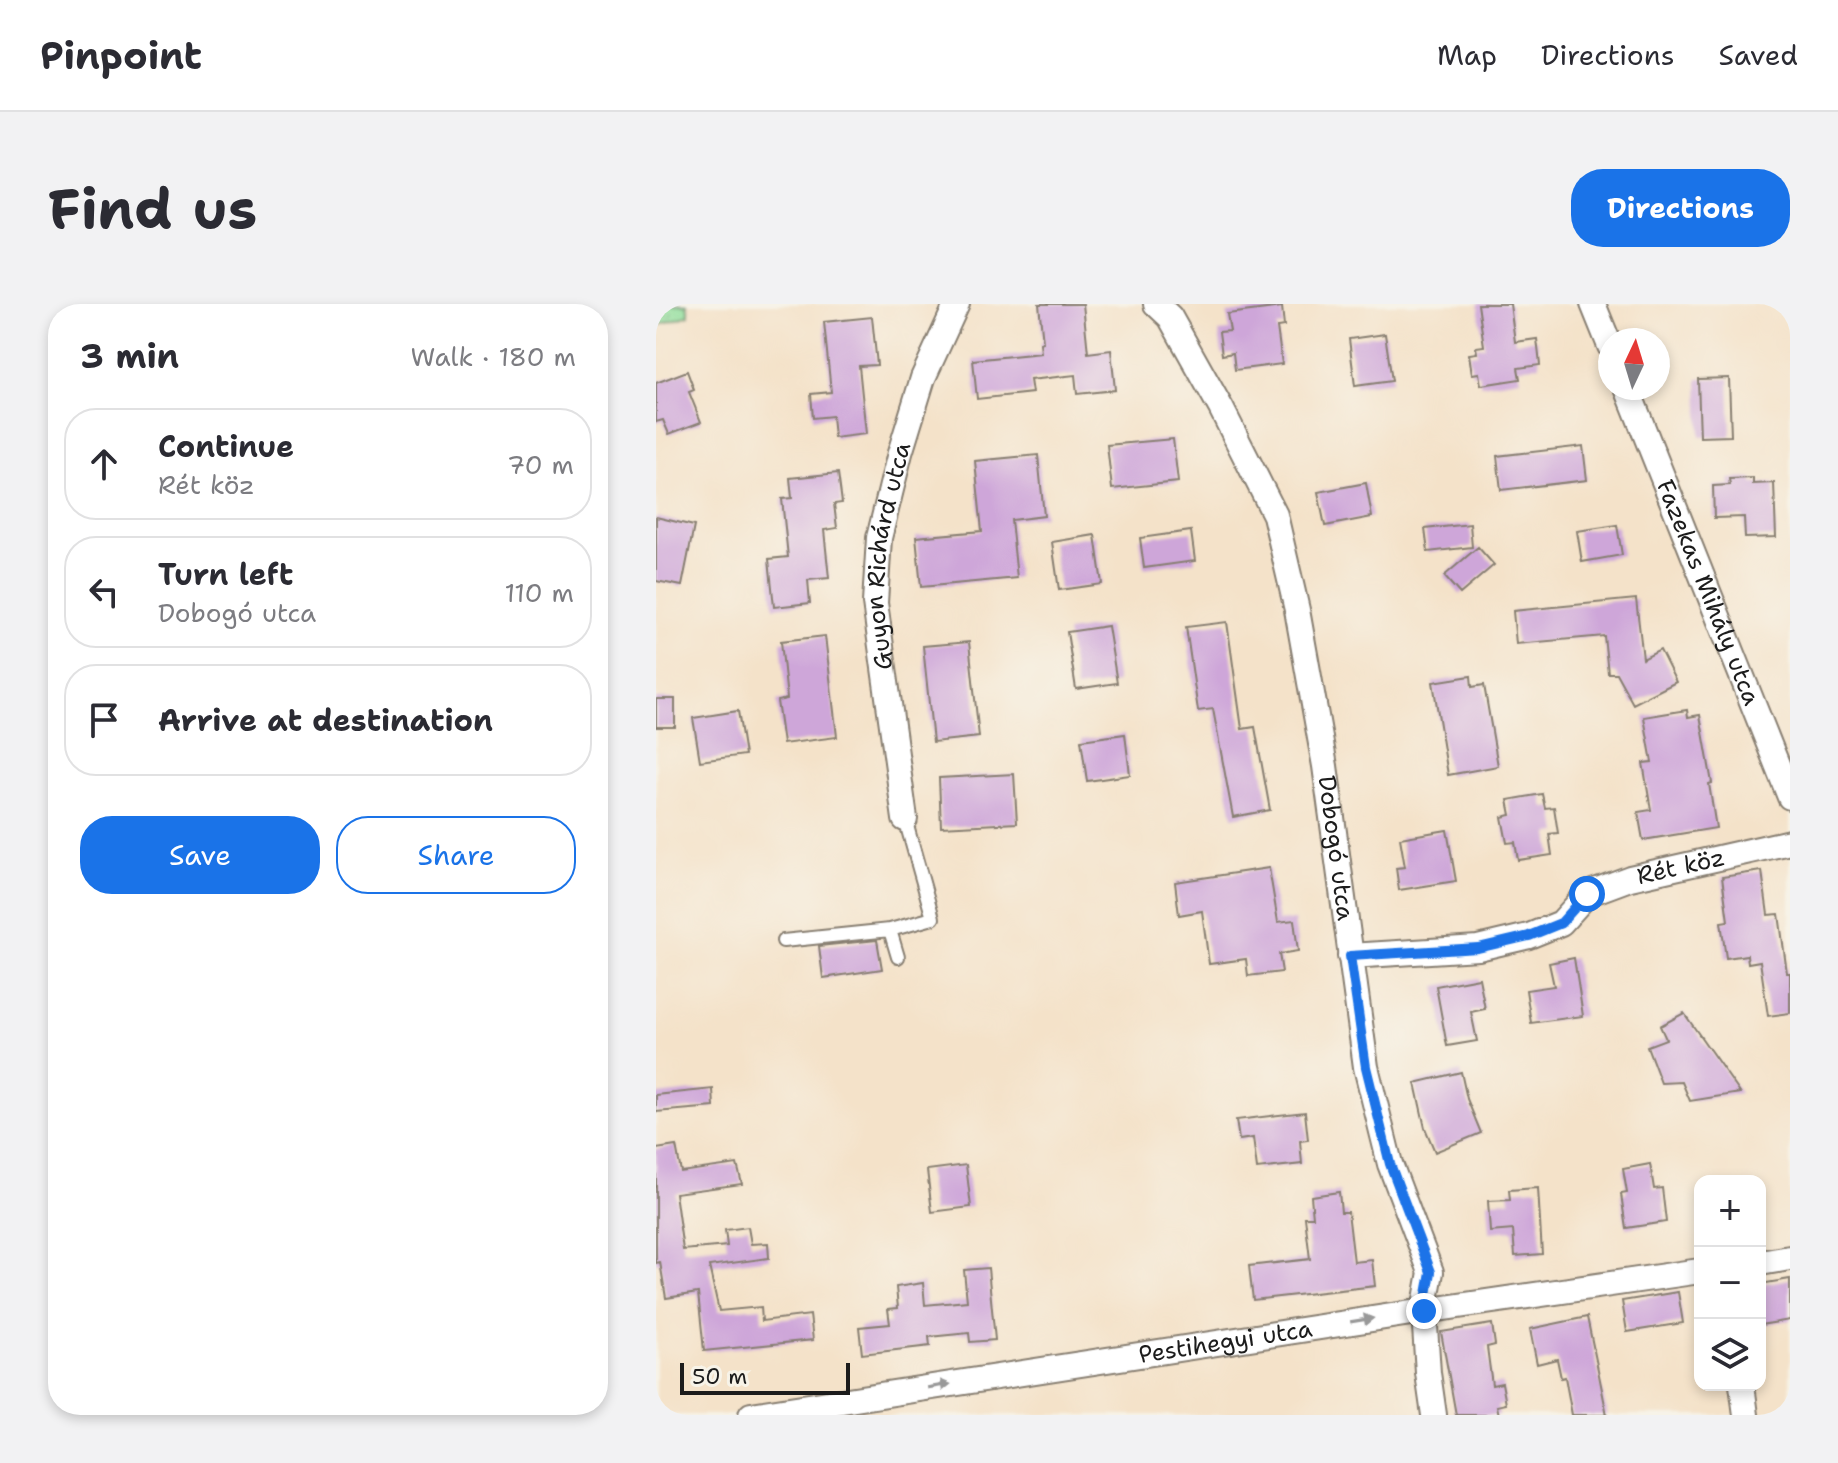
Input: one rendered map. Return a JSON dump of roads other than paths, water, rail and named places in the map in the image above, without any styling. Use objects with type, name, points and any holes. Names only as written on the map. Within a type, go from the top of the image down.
[{"type":"street","name":"Guyon Richárd utca","points":[[905,819],[875,603],[879,538],[923,378],[957,304]]},
{"type":"street","name":"Dobogó utca","points":[[1156,304],[1170,317],[1221,408],[1275,515],[1297,610],[1325,766],[1366,1067],[1386,1150],[1431,1272],[1424,1311],[1434,1415]]},
{"type":"street","points":[[1593,304],[1603,328]]},
{"type":"street","name":"Fazekas Mihály utca","points":[[1632,400],[1790,797]]},
{"type":"street","name":"Rét köz","points":[[1350,956],[1478,948],[1529,936],[1561,923],[1587,894],[1630,878],[1790,842]]},
{"type":"street","points":[[1766,1262],[1790,1258]]},
{"type":"street","name":"Pestihegyi utca","points":[[751,1415],[1694,1272]]},
{"type":"street","points":[[1743,1391],[1746,1415]]},
{"type":"lane","points":[[783,941],[890,930],[933,918],[905,819]]},
{"type":"lane","points":[[890,930],[898,957]]}]
